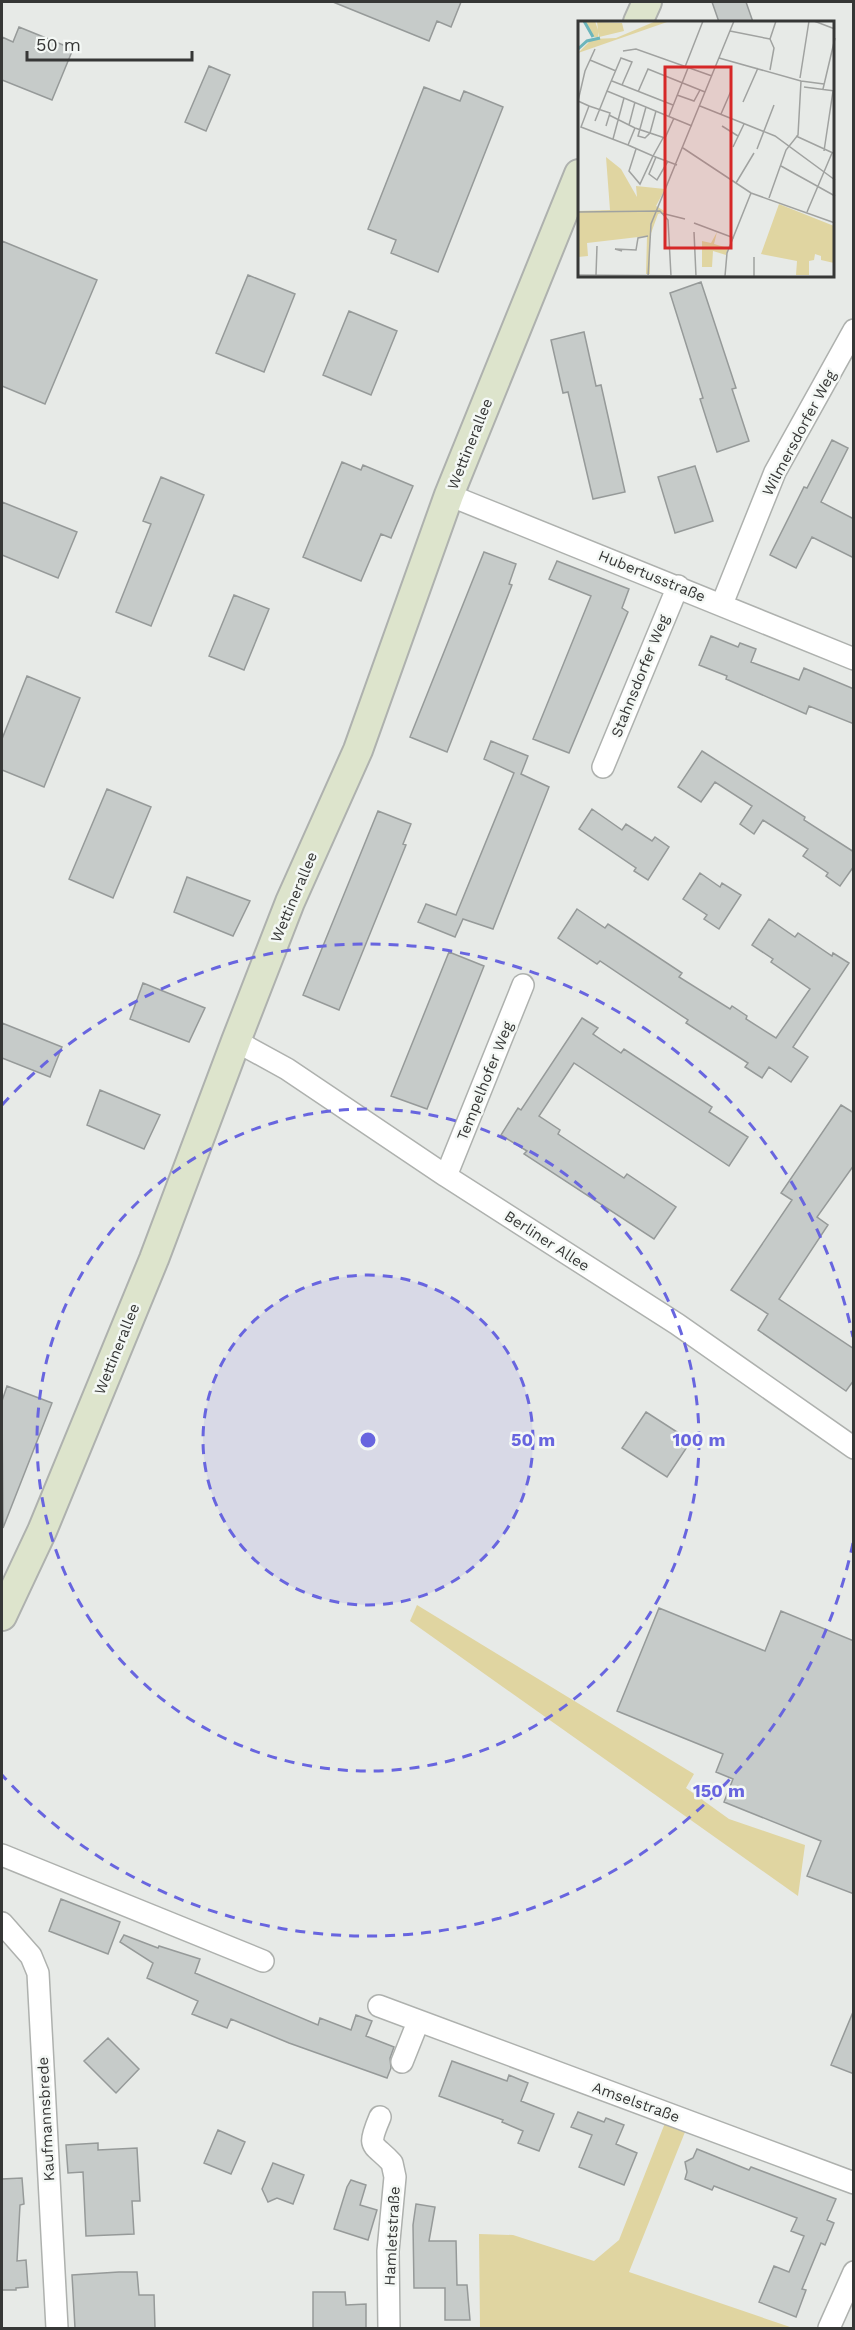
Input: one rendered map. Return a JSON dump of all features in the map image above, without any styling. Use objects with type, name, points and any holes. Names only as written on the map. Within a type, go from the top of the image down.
[{"type":"street","points":[[638,21],[647,2]]},
{"type":"street","name":"Wettinerallee","points":[[2,1616],[42,1531],[154,1259],[290,902],[358,750],[449,495],[578,176]]},
{"type":"street","name":"Wilmersdorfer Weg","points":[[722,604],[776,472],[854,330]]},
{"type":"street","name":"Hubertusstraße","points":[[449,495],[854,659]]},
{"type":"street","name":"Stahnsdorfer Weg","points":[[603,767],[678,586]]},
{"type":"street","name":"Tempelhofer Weg","points":[[446,1176],[523,985]]},
{"type":"street","name":"Berliner Allee","points":[[236,1041],[287,1069],[446,1176],[677,1324],[854,1448]]},
{"type":"street","points":[[2,1855],[263,1961]]},
{"type":"street","name":"Kaufmannsbrede","points":[[2,1923],[31,1956],[38,1973],[57,2328]]},
{"type":"street","name":"Amselstraße","points":[[379,2006],[854,2182]]},
{"type":"street","points":[[402,2062],[418,2022]]},
{"type":"street","name":"Hamletstraße","points":[[380,2117],[372,2139],[374,2147],[392,2163],[395,2177],[388,2251],[389,2328]]},
{"type":"street","points":[[829,2328],[854,2272]]},
{"type":"shaded area","points":[[417,1605],[694,1774],[686,1788],[729,1819],[805,1845],[798,1896],[410,1621]]},
{"type":"shaded area","points":[[665,2123],[685,2132],[629,2272],[793,2328],[480,2328],[479,2234],[513,2235],[594,2261],[619,2240]]},
{"type":"building","points":[[333,2],[461,2],[451,27],[437,21],[429,41]]},
{"type":"building","points":[[712,2],[746,2],[753,21],[719,21]]},
{"type":"building","points":[[19,27],[73,49],[52,100],[2,80],[2,37],[13,42]]},
{"type":"building","points":[[209,66],[230,75],[206,131],[185,122]]},
{"type":"building","points":[[424,87],[460,101],[464,91],[503,107],[438,272],[391,253],[396,240],[368,229]]},
{"type":"building","points":[[2,241],[97,280],[45,404],[2,386]]},
{"type":"building","points":[[248,275],[295,294],[264,372],[216,353]]},
{"type":"building","points":[[701,282],[736,388],[732,389],[749,441],[717,452],[700,399],[703,398],[670,293]]},
{"type":"building","points":[[349,311],[397,331],[371,395],[323,375]]},
{"type":"building","points":[[584,332],[596,386],[601,385],[625,492],[593,499],[568,392],[563,393],[551,340]]},
{"type":"building","points":[[832,440],[848,448],[821,502],[854,519],[854,558],[812,537],[796,568],[770,555],[804,487],[807,488]]},
{"type":"building","points":[[342,462],[361,470],[363,465],[413,486],[391,538],[381,534],[361,581],[303,557]]},
{"type":"building","points":[[695,466],[713,521],[675,533],[658,477]]},
{"type":"building","points":[[161,477],[204,495],[151,626],[116,612],[151,524],[143,521]]},
{"type":"building","points":[[2,502],[77,532],[58,578],[2,555]]},
{"type":"building","points":[[484,552],[516,564],[509,584],[512,585],[447,752],[410,737]]},
{"type":"building","points":[[557,561],[629,589],[622,608],[628,612],[569,753],[533,739],[591,596],[549,579]]},
{"type":"building","points":[[234,595],[269,609],[244,670],[209,656]]},
{"type":"building","points":[[711,636],[738,647],[740,643],[756,649],[751,662],[799,680],[804,668],[854,689],[854,724],[809,706],[806,714],[699,665]]},
{"type":"building","points":[[27,676],[80,698],[44,787],[2,770],[2,739]]},
{"type":"building","points":[[491,741],[528,756],[521,774],[549,787],[493,929],[463,919],[455,937],[418,922],[426,904],[456,915],[514,773],[484,759]]},
{"type":"building","points":[[702,751],[805,817],[804,820],[854,852],[854,866],[840,886],[826,876],[828,873],[803,856],[808,849],[763,820],[754,834],[740,824],[752,806],[715,782],[701,802],[678,787]]},
{"type":"building","points":[[107,789],[151,807],[113,898],[69,879]]},
{"type":"building","points":[[592,809],[622,830],[626,824],[652,841],[655,837],[669,847],[648,880],[634,871],[636,868],[579,829]]},
{"type":"building","points":[[378,811],[411,824],[403,844],[406,845],[339,1010],[303,995]]},
{"type":"building","points":[[700,873],[720,887],[722,883],[741,895],[719,929],[704,919],[707,915],[683,899]]},
{"type":"building","points":[[187,877],[250,901],[233,936],[174,912]]},
{"type":"building","points":[[577,909],[605,928],[608,924],[682,973],[679,977],[730,1009],[732,1006],[747,1016],[746,1019],[776,1038],[810,989],[771,962],[773,959],[752,945],[769,919],[795,937],[798,933],[832,956],[833,953],[849,963],[793,1047],[808,1057],[791,1082],[769,1067],[762,1078],[745,1067],[748,1063],[686,1023],[688,1020],[600,961],[597,964],[558,938]]},
{"type":"building","points":[[449,952],[484,966],[427,1109],[391,1096]]},
{"type":"building","points":[[143,983],[205,1008],[189,1042],[130,1019]]},
{"type":"building","points":[[582,1018],[598,1028],[593,1034],[621,1053],[624,1049],[712,1107],[709,1112],[748,1137],[729,1166],[574,1063],[539,1116],[560,1130],[558,1134],[624,1178],[627,1174],[676,1207],[654,1239],[524,1154],[527,1151],[501,1135],[518,1108],[521,1110]]},
{"type":"building","points":[[2,1023],[62,1047],[50,1077],[2,1058]]},
{"type":"building","points":[[100,1090],[160,1115],[144,1149],[87,1125]]},
{"type":"building","points":[[841,1105],[854,1113],[854,1165],[817,1217],[828,1225],[779,1299],[854,1349],[854,1380],[846,1391],[758,1330],[768,1314],[731,1290],[792,1200],[781,1193]]},
{"type":"building","points":[[7,1386],[52,1403],[3,1528],[2,1401]]},
{"type":"building","points":[[646,1412],[691,1441],[667,1477],[622,1448]]},
{"type":"building","points":[[659,1608],[765,1651],[781,1611],[854,1641],[854,1894],[807,1876],[821,1841],[724,1802],[733,1779],[716,1772],[723,1754],[617,1711]]},
{"type":"building","points":[[61,1899],[120,1922],[108,1954],[49,1931]]},
{"type":"building","points":[[124,1935],[158,1948],[159,1946],[200,1959],[195,1973],[318,2025],[320,2018],[351,2030],[356,2015],[372,2021],[366,2036],[394,2047],[387,2078],[289,2043],[231,2019],[227,2028],[192,2014],[198,2001],[147,1978],[153,1963],[120,1942]]},
{"type":"building","points":[[854,2012],[854,2074],[831,2065]]},
{"type":"building","points":[[108,2038],[139,2069],[116,2093],[84,2061]]},
{"type":"building","points":[[452,2061],[507,2081],[509,2075],[528,2083],[521,2101],[554,2114],[539,2151],[518,2143],[523,2131],[502,2122],[503,2120],[439,2096]]},
{"type":"building","points":[[578,2112],[604,2122],[606,2118],[624,2125],[616,2144],[637,2153],[624,2185],[579,2167],[592,2135],[571,2127]]},
{"type":"building","points":[[218,2130],[245,2142],[231,2174],[204,2163]]},
{"type":"building","points":[[98,2143],[98,2150],[137,2148],[140,2201],[132,2201],[134,2234],[86,2236],[83,2172],[68,2173],[66,2145]]},
{"type":"building","points":[[697,2149],[749,2170],[751,2167],[836,2199],[827,2220],[834,2223],[825,2245],[821,2243],[802,2289],[806,2290],[796,2317],[759,2302],[774,2266],[789,2272],[804,2236],[791,2231],[797,2218],[714,2186],[712,2190],[685,2179],[687,2172],[685,2162],[693,2158]]},
{"type":"building","points":[[273,2163],[304,2175],[293,2204],[277,2198],[268,2202],[262,2189]]},
{"type":"building","points":[[22,2178],[24,2204],[20,2205],[17,2261],[26,2260],[28,2287],[2,2290],[2,2179]]},
{"type":"building","points":[[351,2180],[366,2185],[360,2205],[377,2210],[368,2240],[334,2229]]},
{"type":"building","points":[[416,2204],[435,2207],[429,2241],[456,2241],[457,2285],[467,2285],[470,2320],[445,2320],[445,2288],[414,2288],[413,2225]]},
{"type":"building","points":[[137,2272],[139,2295],[154,2295],[155,2328],[75,2328],[72,2275]]},
{"type":"building","points":[[313,2292],[345,2292],[346,2305],[366,2304],[366,2328],[313,2328]]}]
